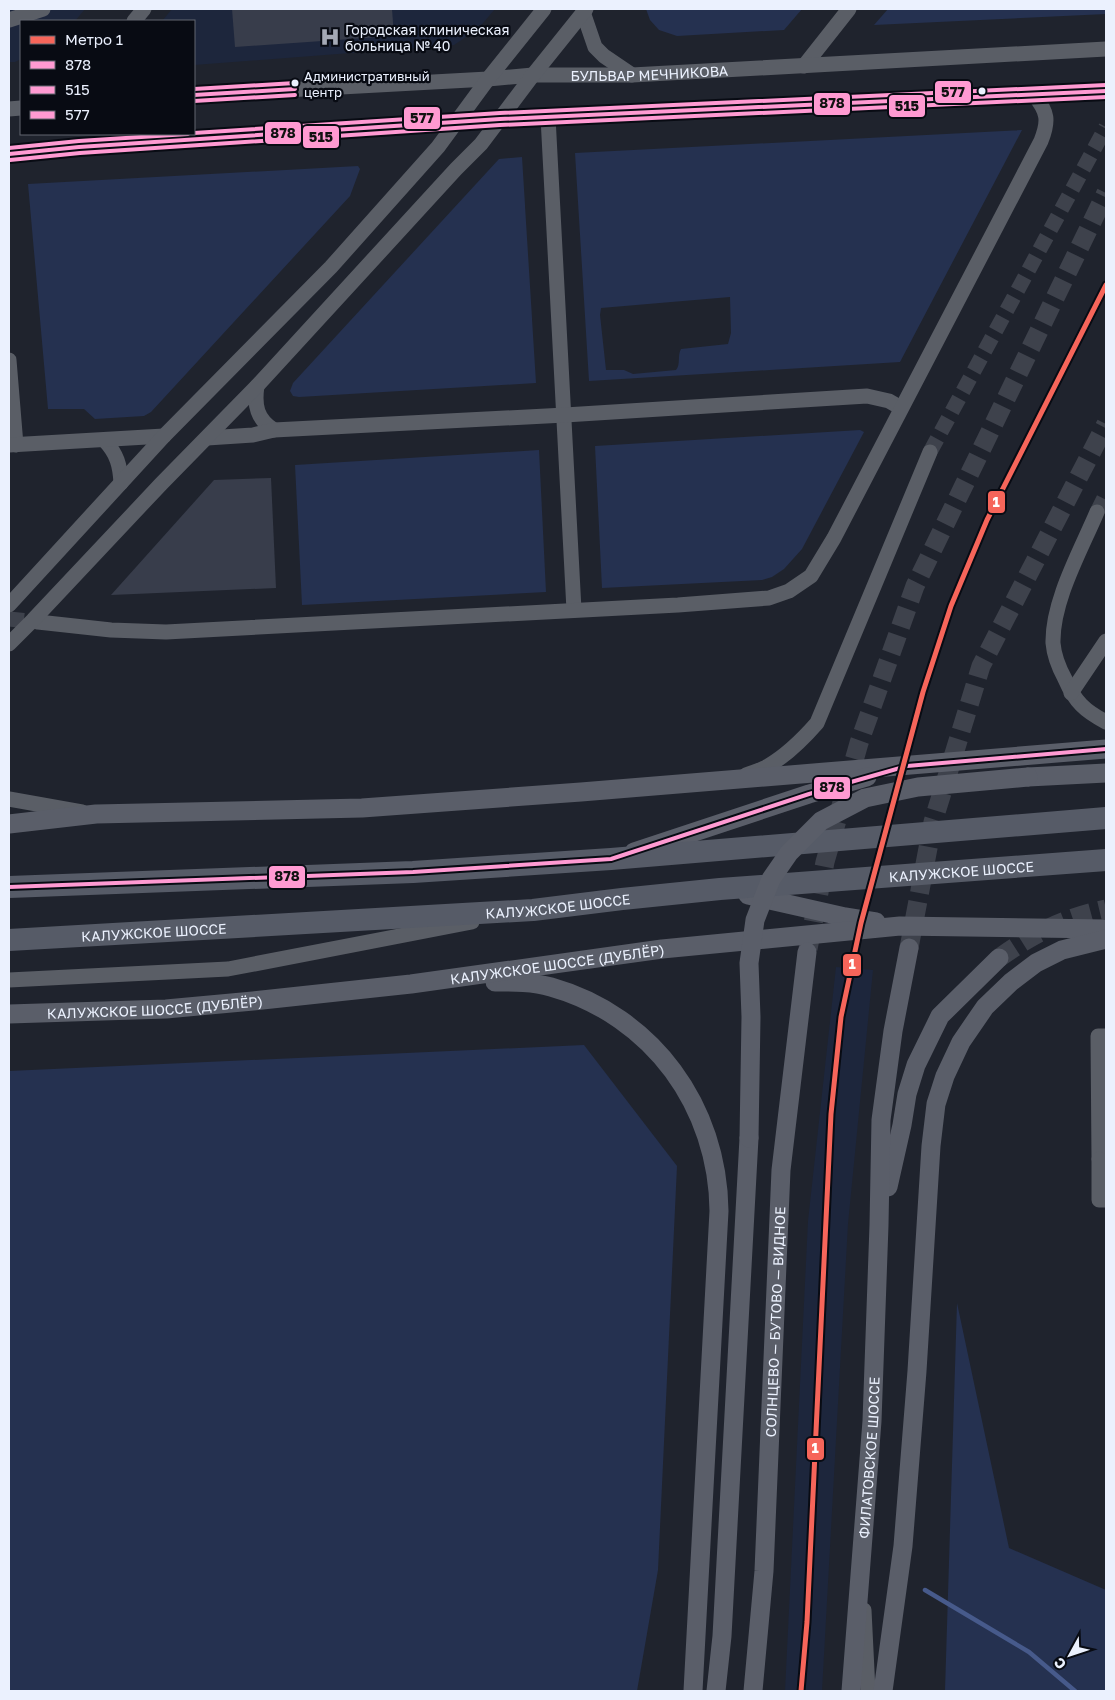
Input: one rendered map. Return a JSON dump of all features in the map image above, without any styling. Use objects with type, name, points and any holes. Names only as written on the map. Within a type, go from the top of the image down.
[{"type":"highway","points":[[9,887],[413,872],[611,859],[1106,818]]},
{"type":"highway","name":"КАЛУЖСКОЕ ШОССЕ","points":[[9,940],[533,910],[720,889],[1106,860]]},
{"type":"main road","points":[[9,824],[96,814],[362,808],[1106,749]]},
{"type":"main road","points":[[611,859],[809,794],[907,766]]},
{"type":"main road","points":[[716,1691],[722,1636],[748,1138],[751,1017],[749,963],[755,920],[771,879],[789,853],[821,821],[865,798],[918,787],[1028,777],[1106,773]]},
{"type":"main road","points":[[720,889],[845,917],[900,926]]},
{"type":"main road","name":"КАЛУЖСКОЕ ШОССЕ (ДУБЛЁР)","points":[[9,1014],[166,1009],[411,984],[662,948],[900,926],[1106,929]]},
{"type":"main road","points":[[883,1691],[903,1546],[917,1371],[931,1146],[936,1104],[961,1042],[985,1007],[1004,988],[1036,963],[1062,950],[1106,939]]},
{"type":"main road","points":[[879,1225],[881,1120],[893,1031],[909,948]]},
{"type":"main road","name":"СОЛНЦЕВО — БУТОВО — ВИДНОЕ","points":[[753,1691],[764,1571],[781,1170],[807,952]]},
{"type":"main road","points":[[879,1225],[902,1125],[907,1094],[916,1065],[940,1016],[999,958]]},
{"type":"main road","points":[[411,984],[524,982],[551,987],[585,1000],[613,1015],[640,1034],[658,1052],[676,1073],[700,1116],[714,1161],[719,1187],[719,1211],[693,1691]]},
{"type":"main road","name":"ФИЛАТОВСКОЕ ШОССЕ","points":[[851,1691],[872,1421],[879,1225]]},
{"type":"street","points":[[9,20],[43,9]]},
{"type":"street","points":[[135,20],[144,9]]},
{"type":"street","points":[[9,606],[164,436],[331,267],[438,147],[488,79],[544,9]]},
{"type":"street","points":[[804,66],[850,9]]},
{"type":"street","points":[[9,644],[257,386],[481,144],[584,10]]},
{"type":"street","points":[[584,10],[595,47],[604,56],[632,75]]},
{"type":"street","name":"БУЛЬВАР МЕЧНИКОВА","points":[[195,95],[533,75],[632,75],[1106,49]]},
{"type":"street","points":[[9,154],[79,147],[455,124],[500,119],[1106,91]]},
{"type":"street","points":[[38,622],[111,630],[166,632],[678,605],[760,599],[780,595],[797,587],[811,576],[834,538],[1040,141],[1045,130],[1045,112],[1034,95]]},
{"type":"street","points":[[548,117],[574,610]]},
{"type":"street","points":[[9,360],[12,445],[164,436]]},
{"type":"street","points":[[257,386],[255,404],[259,415],[266,425],[274,430]]},
{"type":"street","points":[[207,438],[253,435],[274,430],[565,415],[867,396],[877,397],[901,408]]},
{"type":"street","points":[[105,440],[117,457],[121,484]]},
{"type":"street","points":[[736,779],[768,766],[798,744],[817,724],[930,452]]},
{"type":"street","points":[[1097,512],[1064,590],[1056,616],[1054,643],[1058,666],[1071,693],[1088,712],[1106,722]]},
{"type":"street","points":[[1071,693],[1106,641]]},
{"type":"street","points":[[9,799],[96,814]]},
{"type":"street","points":[[9,980],[228,969],[533,910]]},
{"type":"street","points":[[1106,1036],[1098,1036],[1102,1159],[1099,1200],[1106,1200]]},
{"type":"street","points":[[862,1564],[868,1691]]},
{"type":"street","points":[[709,1691],[722,1636]]},
{"type":"shaded area","points":[[9,9],[85,9],[76,20],[20,20],[20,60],[9,62]]},
{"type":"shaded area","name":"Городская клиническая больница № 40","points":[[172,9],[495,9],[478,29],[454,45],[195,65],[195,20],[163,20]]},
{"type":"shaded area","points":[[646,9],[802,9],[784,30],[677,36],[659,30],[650,20]]},
{"type":"shaded area","points":[[888,9],[1106,9],[1106,14],[874,25]]},
{"type":"shaded area","points":[[1022,130],[900,362],[589,381],[575,153]],"holes":[[[730,297],[731,333],[728,344],[681,349],[676,370],[633,374],[624,370],[606,370],[600,315],[601,308]]]},
{"type":"shaded area","points":[[522,157],[536,383],[293,396],[290,391],[293,383],[499,159]]},
{"type":"shaded area","points":[[358,166],[360,169],[350,196],[151,412],[144,416],[95,419],[84,409],[48,409],[28,184]]},
{"type":"shaded area","points":[[860,430],[864,432],[802,549],[784,569],[772,577],[762,580],[602,588],[595,446]]},
{"type":"shaded area","points":[[539,450],[546,592],[302,605],[295,465]]},
{"type":"shaded area","points":[[836,967],[873,970],[848,1224],[822,1691],[785,1691],[808,1221]]},
{"type":"shaded area","points":[[584,1045],[677,1166],[658,1570],[637,1691],[9,1691],[9,1071]]},
{"type":"shaded area","points":[[957,1303],[1009,1548],[1106,1590],[1106,1691],[945,1691]]},
{"type":"building","points":[[232,9],[392,9],[394,36],[235,47]]},
{"type":"building","points":[[271,478],[276,588],[111,595],[214,480]]},
{"type":"waterway","points":[[925,1590],[1029,1652],[1075,1691]]},
{"type":"tunnel","points":[[930,452],[1106,127]]},
{"type":"tunnel","points":[[808,949],[825,862],[859,743],[915,586],[1106,193]]},
{"type":"tunnel","points":[[909,948],[933,822],[981,666],[1106,424]]},
{"type":"tunnel","points":[[1097,512],[1106,494]]},
{"type":"tunnel","points":[[9,619],[38,622]]},
{"type":"tunnel","points":[[999,958],[1025,941],[1063,922],[1106,909]]},
{"type":"metro line","name":"1","points":[[801,1691],[807,1622],[831,1114],[841,1017],[861,923],[923,692],[951,606],[987,520],[1106,285]]},
{"type":"transit line","name":"577","points":[[195,89],[295,83]]},
{"type":"transit line","name":"577","points":[[195,133],[500,113],[1106,85]]},
{"type":"transit line","name":"878","points":[[195,95],[295,89]]},
{"type":"transit line","name":"878","points":[[9,154],[79,147],[500,119],[1106,91]]},
{"type":"transit line","name":"515","points":[[195,101],[295,95]]},
{"type":"transit line","name":"515","points":[[10,160],[80,153],[500,125],[1106,97]]},
{"type":"transit line","name":"577","points":[[9,148],[172,135]]},
{"type":"transit line","name":"878","points":[[9,887],[413,872],[611,859],[809,794],[907,766],[1106,749]]},
{"type":"place","name":"Городская клиническая больница № 40","points":[[330,37]]},
{"type":"place","name":"Административный центр","points":[[295,83]]}]
